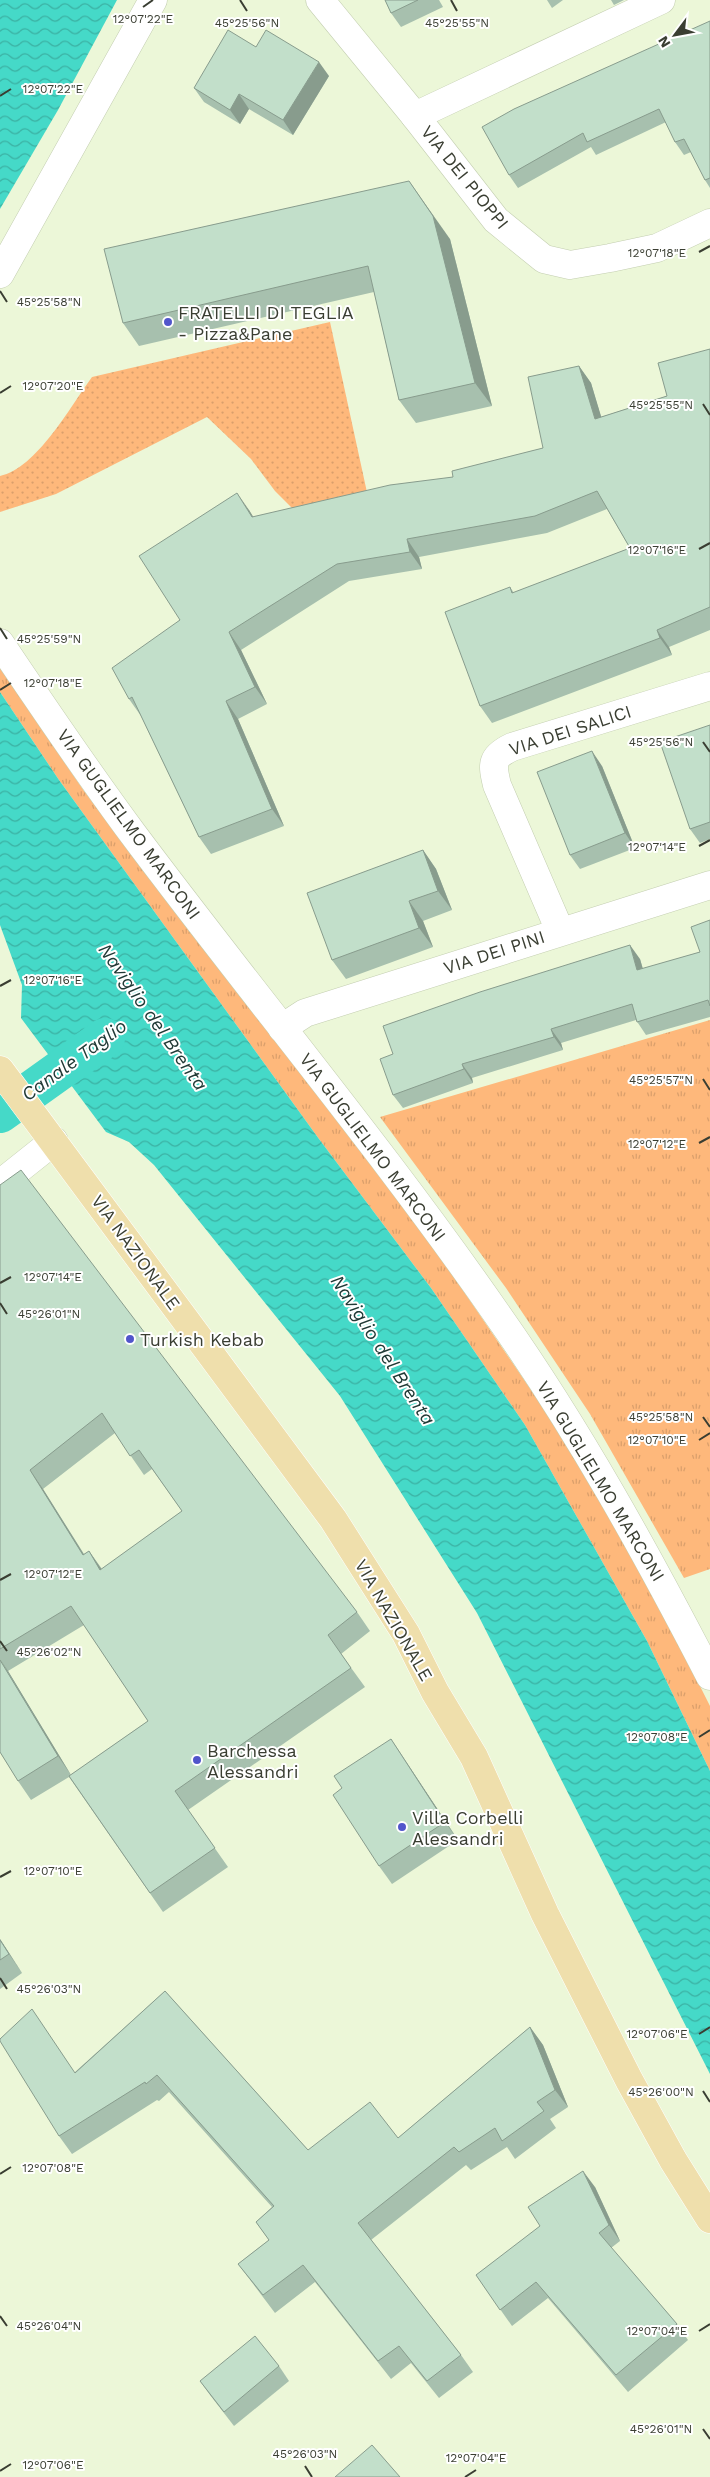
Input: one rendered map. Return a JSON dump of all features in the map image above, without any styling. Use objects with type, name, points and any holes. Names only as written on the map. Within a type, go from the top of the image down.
[{"type":"main road","name":"VIA NAZIONALE","points":[[0,1070],[51,1136],[333,1519],[400,1626],[435,1692],[474,1757],[545,1914],[629,2080],[673,2160],[710,2220]]},
{"type":"street","points":[[0,274],[153,0]]},
{"type":"street","name":"VIA DEI PIOPPI","points":[[320,0],[415,116],[496,220],[544,259],[570,265],[657,248],[710,223]]},
{"type":"street","name":"VIA DEI PIOPPI","points":[[415,116],[661,0]]},
{"type":"street","name":"VIA GUGLIELMO MARCONI","points":[[0,643],[51,720],[132,834],[427,1216],[506,1327],[577,1434],[649,1556],[710,1676]]},
{"type":"street","name":"VIA DEI SALICI","points":[[560,931],[497,785],[493,769],[498,754],[512,747],[710,686]]},
{"type":"street","name":"VIA DEI PINI","points":[[282,1028],[305,1013],[710,885]]},
{"type":"street","points":[[0,1184],[51,1136]]},
{"type":"green space","points":[[330,322],[368,497],[295,511],[275,491],[251,459],[207,417],[56,494],[0,512],[0,476],[14,471],[40,449],[52,435],[92,377]]},
{"type":"green space","points":[[0,668],[84,791],[432,1245],[576,1456],[636,1559],[710,1706],[710,1771],[647,1641],[525,1425],[431,1288],[319,1139],[59,780],[0,692]]},
{"type":"green space","points":[[710,1020],[710,1569],[684,1578],[590,1414],[506,1288],[380,1117]]},
{"type":"water","points":[[0,0],[117,0],[58,110],[0,209]]},
{"type":"water","name":"Naviglio del Brenta","points":[[0,692],[59,780],[319,1139],[431,1288],[525,1425],[647,1641],[710,1771],[710,2074],[477,1613],[340,1396],[154,1165],[129,1142],[106,1132],[21,1018],[22,985],[0,925]]},
{"type":"building","points":[[385,0],[418,0],[391,13]]},
{"type":"building","points":[[710,21],[710,178],[705,180],[684,139],[675,142],[659,109],[587,142],[583,133],[509,175],[482,127],[514,109]]},
{"type":"building","points":[[228,30],[256,47],[266,30],[319,62],[283,120],[239,94],[230,110],[194,88]]},
{"type":"building","points":[[409,181],[433,216],[475,383],[399,400],[368,266],[123,323],[104,249]]},
{"type":"building","points":[[710,349],[710,607],[657,630],[660,638],[480,706],[445,612],[510,587],[512,593],[630,548],[597,491],[535,516],[407,539],[410,552],[337,564],[229,632],[255,687],[226,701],[272,809],[199,837],[132,697],[129,699],[112,668],[180,620],[139,556],[237,493],[252,517],[390,485],[453,477],[452,471],[543,448],[528,377],[579,366],[595,419],[667,396],[658,363]]},
{"type":"building","points":[[710,725],[710,822],[690,829],[660,742]]},
{"type":"building","points":[[592,751],[625,833],[570,855],[537,772]]},
{"type":"building","points":[[423,850],[438,891],[409,901],[419,928],[332,960],[307,893]]},
{"type":"building","points":[[710,920],[710,1006],[708,1000],[637,1022],[632,1004],[551,1029],[554,1037],[462,1064],[464,1069],[393,1095],[380,1059],[393,1054],[383,1026],[480,992],[630,945],[637,970],[700,952],[691,927]]},
{"type":"building","points":[[21,1170],[357,1612],[328,1635],[351,1668],[175,1791],[215,1848],[150,1893],[69,1776],[148,1721],[71,1606],[0,1649],[0,1185]],"holes":[[[102,1413],[130,1456],[139,1450],[182,1511],[100,1570],[89,1551],[83,1555],[30,1470]]]},
{"type":"building","points":[[0,1660],[58,1756],[18,1781],[0,1752]]},
{"type":"building","name":"Villa Corbelli Alessandri","points":[[391,1739],[445,1822],[379,1866],[333,1795],[342,1788],[334,1776]]},
{"type":"building","points":[[0,1940],[9,1954],[0,1960]]},
{"type":"building","points":[[165,1991],[308,2150],[370,2102],[398,2138],[530,2027],[555,2090],[537,2102],[544,2111],[502,2141],[495,2128],[459,2152],[454,2147],[358,2223],[461,2355],[427,2381],[399,2346],[378,2361],[303,2265],[263,2295],[238,2264],[269,2240],[256,2222],[274,2206],[157,2075],[146,2084],[145,2082],[59,2136],[0,2041],[32,2009],[75,2073]]},
{"type":"building","points":[[583,2171],[609,2225],[599,2233],[677,2324],[616,2375],[536,2282],[500,2310],[476,2275],[540,2226],[528,2207]]},
{"type":"building","points":[[255,2336],[279,2366],[224,2412],[200,2381]]},
{"type":"building","points":[[372,2445],[400,2477],[335,2477]]},
{"type":"waterway","name":"Canale Taglio","points":[[0,1113],[105,1038]]},
{"type":"place","name":"FRATELLI DI TEGLIA - Pizza&Pane","points":[[168,322]]},
{"type":"place","name":"Turkish Kebab","points":[[130,1339]]},
{"type":"place","name":"Barchessa Alessandri","points":[[197,1760]]},
{"type":"place","name":"Villa Corbelli Alessandri","points":[[402,1827]]}]
